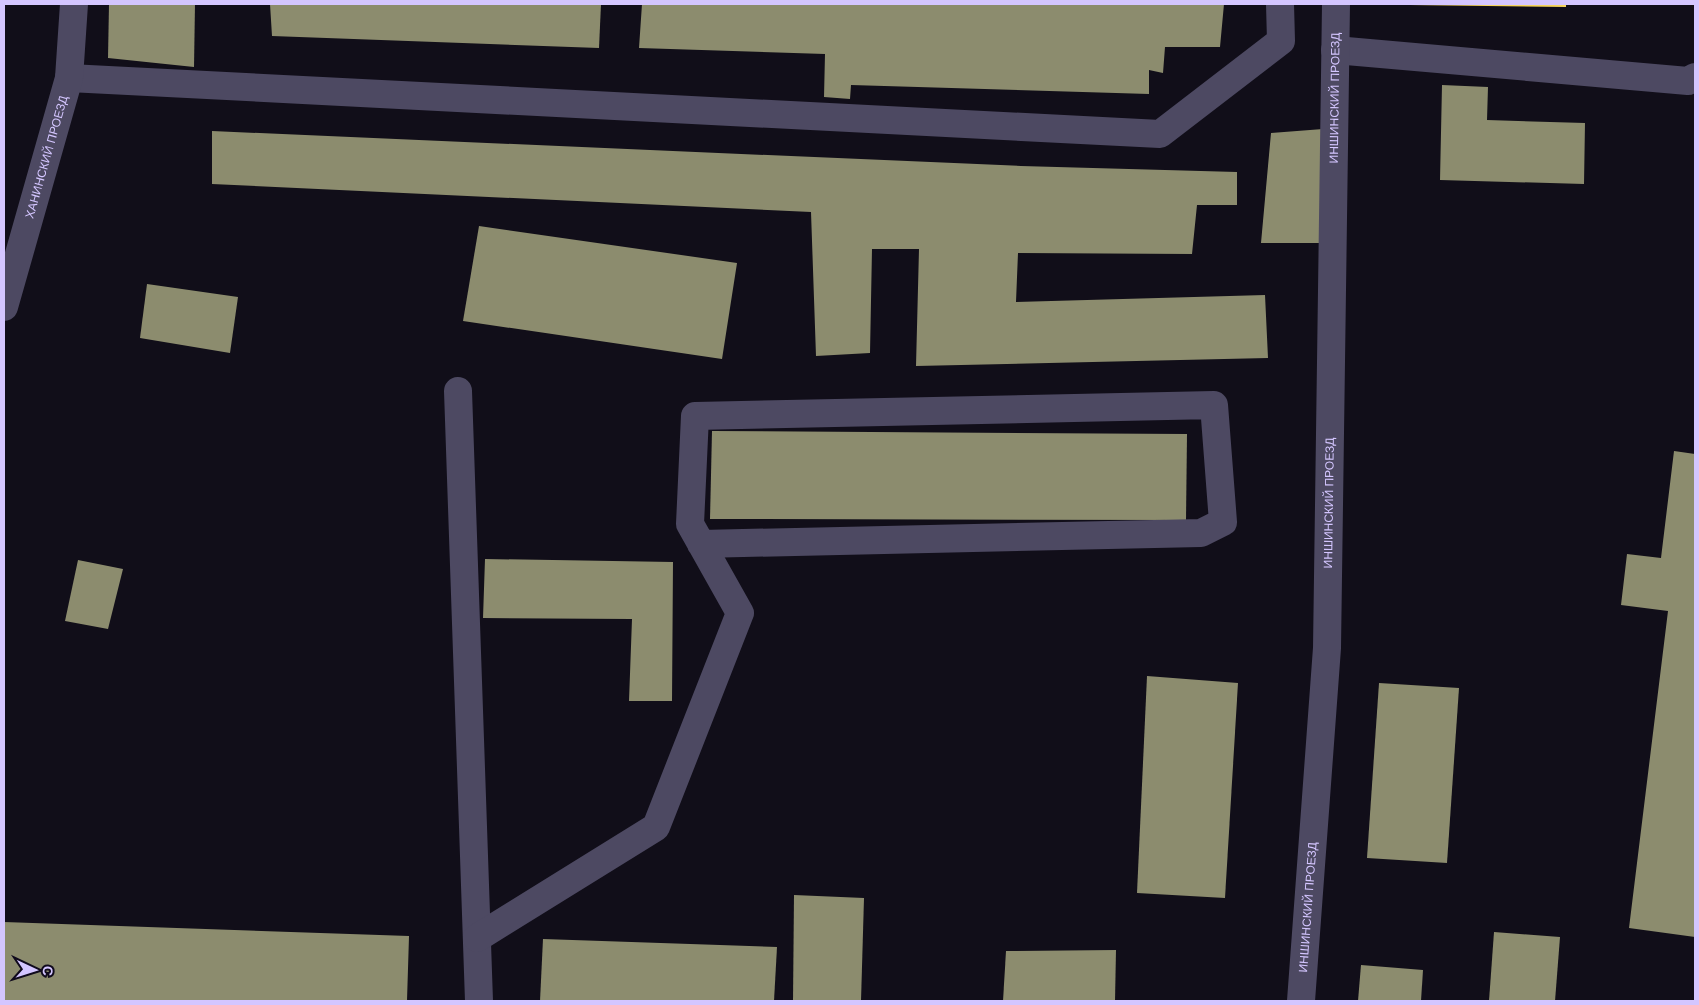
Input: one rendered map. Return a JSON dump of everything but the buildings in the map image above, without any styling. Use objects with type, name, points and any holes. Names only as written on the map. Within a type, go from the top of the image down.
[{"type":"street","name":"ХАНИНСКИЙ ПРОЕЗД","points":[[4,307],[69,78],[74,4]]},
{"type":"street","points":[[69,78],[1160,134],[1280,41],[1280,4]]},
{"type":"street","name":"ИНШИНСКИЙ ПРОЕЗД","points":[[1302,1001],[1327,648],[1336,4]]},
{"type":"street","points":[[1335,50],[1688,80],[1695,77]]},
{"type":"street","points":[[458,391],[479,1001]]},
{"type":"street","points":[[477,938],[656,827],[740,613],[701,544],[690,524],[695,416],[1214,405],[1223,522],[1201,533],[701,544]]}]
